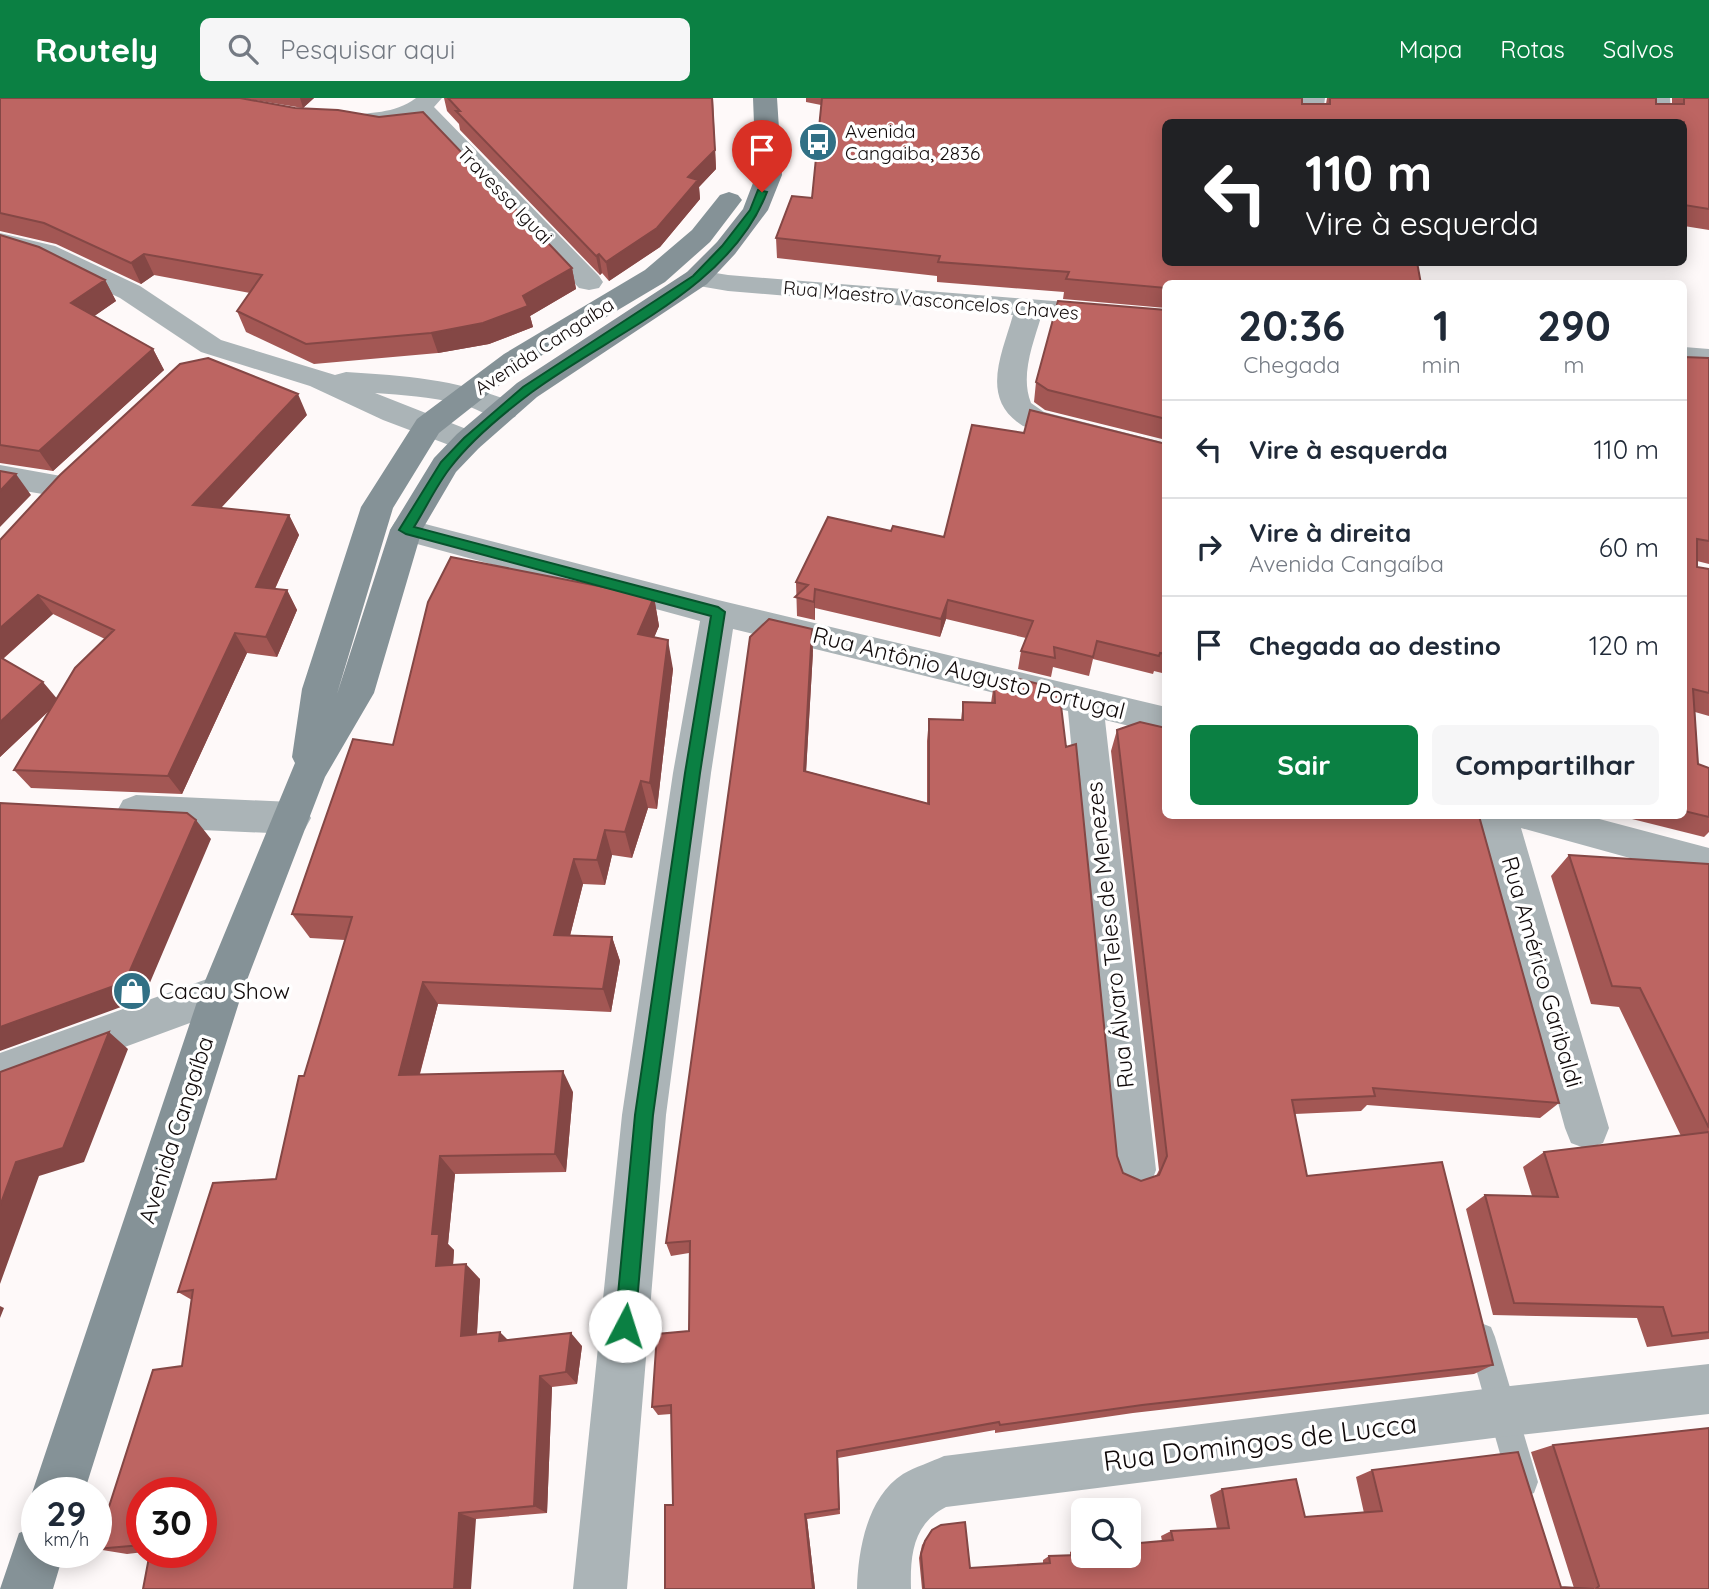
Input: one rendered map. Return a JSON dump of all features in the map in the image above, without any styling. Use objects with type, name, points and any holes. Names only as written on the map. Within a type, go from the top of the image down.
[{"type":"main road","name":"Avenida Cangaíba","points":[[63,1477],[221,993],[308,773],[356,693],[406,530],[445,465],[468,441],[527,390],[697,278],[726,248],[755,210],[769,175],[762,99]]},
{"type":"main road","name":"Avenida Cangaíba","points":[[308,773],[320,689],[377,507],[428,426],[514,360],[655,276],[701,236],[766,146]]},
{"type":"main road","points":[[26,1589],[33,1568]]},
{"type":"street","points":[[1310,119],[1313,98]]},
{"type":"street","points":[[1658,98],[1660,119]]},
{"type":"street","points":[[336,123],[399,117],[425,103]]},
{"type":"street","name":"Travessa Iguai","points":[[425,103],[589,282]]},
{"type":"street","points":[[0,241],[46,252],[130,292],[201,355],[320,379],[423,387],[468,395],[504,410]]},
{"type":"street","name":"Rua Maestro Vasconcelos Chaves","points":[[697,278],[729,284],[1162,319]]},
{"type":"street","points":[[1030,308],[1012,376],[1011,392],[1018,408],[1034,419],[1162,452]]},
{"type":"street","points":[[1687,356],[1709,358]]},
{"type":"street","points":[[320,379],[468,441]]},
{"type":"street","points":[[0,476],[71,477],[37,513]]},
{"type":"street","name":"Rua Antônio Augusto Portugal","points":[[406,530],[718,612],[1162,720]]},
{"type":"street","points":[[600,1589],[644,1115],[692,773],[718,612]]},
{"type":"street","name":"Rua Álvaro Teles de Menezes","points":[[1085,701],[1135,1170]]},
{"type":"street","points":[[98,809],[292,818]]},
{"type":"street","name":"Rua Américo Garibaldi","points":[[1499,819],[1587,1128]]},
{"type":"street","points":[[1541,819],[1706,863]]},
{"type":"street","points":[[0,1073],[221,993]]},
{"type":"street","name":"Rua Domingos de Lucca","points":[[884,1589],[883,1560],[894,1524],[917,1495],[944,1482],[1501,1412],[1709,1389]]},
{"type":"lane","points":[[1474,1311],[1532,1513]]},
{"type":"building","points":[[0,98],[240,98],[295,108],[338,110],[379,117],[423,112],[572,268],[523,296],[528,306],[483,323],[431,333],[306,344],[237,311],[262,275],[144,254],[131,263],[44,223],[0,213]]},
{"type":"building","points":[[448,98],[712,98],[715,150],[688,177],[698,180],[657,228],[606,262],[599,254],[596,256],[456,111],[460,111]]},
{"type":"building","points":[[822,98],[1302,98],[1302,104],[1330,104],[1330,98],[1656,98],[1656,104],[1684,104],[1684,98],[1709,98],[1709,209],[1687,205],[1687,119],[1162,119],[1162,266],[1418,266],[1420,280],[1162,280],[1162,288],[1066,279],[1069,272],[938,262],[940,256],[776,238],[792,196],[812,198]]},
{"type":"building","points":[[0,235],[39,247],[105,280],[71,303],[153,349],[39,451],[0,445]]},
{"type":"building","points":[[1058,301],[1162,310],[1162,418],[1048,390],[1036,382]]},
{"type":"building","points":[[1687,357],[1709,358],[1709,541],[1697,539],[1697,567],[1709,569],[1709,693],[1693,689],[1698,764],[1709,768],[1709,817],[1687,812]]},
{"type":"building","points":[[208,358],[298,394],[193,505],[289,515],[256,587],[287,590],[266,637],[235,633],[168,776],[14,770],[75,668],[114,630],[38,595],[0,628],[0,540],[60,475],[180,364]]},
{"type":"building","points":[[1030,410],[1162,443],[1162,653],[1159,656],[1097,641],[1093,657],[1054,647],[1055,658],[1021,651],[1033,621],[948,600],[941,619],[815,589],[814,602],[795,597],[808,585],[796,582],[828,517],[891,531],[893,526],[944,537],[972,425],[1024,433]]},
{"type":"building","points":[[0,471],[16,474],[0,491]]},
{"type":"building","points":[[451,557],[654,597],[638,634],[668,640],[650,783],[641,781],[625,832],[605,830],[597,860],[574,859],[554,935],[612,937],[603,989],[423,982],[399,1075],[563,1071],[555,1154],[440,1156],[432,1234],[439,1234],[436,1266],[466,1264],[461,1336],[500,1332],[499,1341],[571,1333],[566,1372],[540,1376],[534,1506],[459,1513],[454,1589],[143,1589],[147,1568],[217,1568],[217,1477],[126,1477],[126,1546],[112,1548],[112,1497],[153,1370],[182,1366],[193,1290],[178,1292],[213,1183],[276,1179],[299,1076],[304,1076],[352,917],[292,914],[353,739],[393,745],[428,602]]},
{"type":"building","points":[[769,619],[812,629],[804,771],[929,804],[929,719],[963,720],[963,702],[995,703],[994,683],[1007,686],[1011,677],[1059,689],[1066,747],[1076,744],[1117,1156],[1123,1173],[1141,1181],[1159,1175],[1167,1156],[1117,730],[1140,722],[1162,727],[1162,819],[1480,819],[1559,1103],[1373,1088],[1375,1096],[1292,1100],[1307,1176],[1442,1162],[1493,1365],[1142,1405],[1000,1425],[999,1422],[837,1451],[839,1509],[805,1514],[813,1589],[665,1589],[665,1505],[673,1505],[671,1405],[652,1407],[657,1334],[689,1331],[690,1241],[666,1243],[750,637]]},
{"type":"building","points":[[0,657],[43,682],[0,722]]},
{"type":"building","points":[[0,803],[187,813],[196,820],[125,982],[0,1027]]},
{"type":"building","points":[[1569,855],[1709,864],[1709,1128],[1640,988],[1612,986]]},
{"type":"building","points":[[109,1032],[63,1148],[16,1162],[0,1206],[0,1072]]},
{"type":"building","points":[[1709,1132],[1709,1332],[1672,1336],[1663,1307],[1514,1303],[1485,1195],[1558,1197],[1544,1152]]},
{"type":"building","points":[[1709,1428],[1709,1589],[1596,1589],[1599,1586],[1553,1445]]},
{"type":"building","points":[[1518,1452],[1561,1587],[1594,1589],[924,1589],[921,1554],[932,1530],[941,1525],[965,1522],[970,1568],[1050,1563],[1049,1556],[1071,1555],[1071,1568],[1141,1568],[1141,1543],[1173,1540],[1171,1531],[1229,1528],[1222,1489],[1296,1479],[1305,1517],[1382,1511],[1372,1470]]},
{"type":"place","name":"Avenida Cangaiba, 2836","points":[[818,142]]},
{"type":"place","name":"Cacau Show","points":[[132,991]]},
{"type":"route","points":[[625,1326],[644,1115],[692,773],[718,612],[406,530],[445,465],[468,441],[527,390],[697,278],[726,248],[755,210],[762,192]]}]
